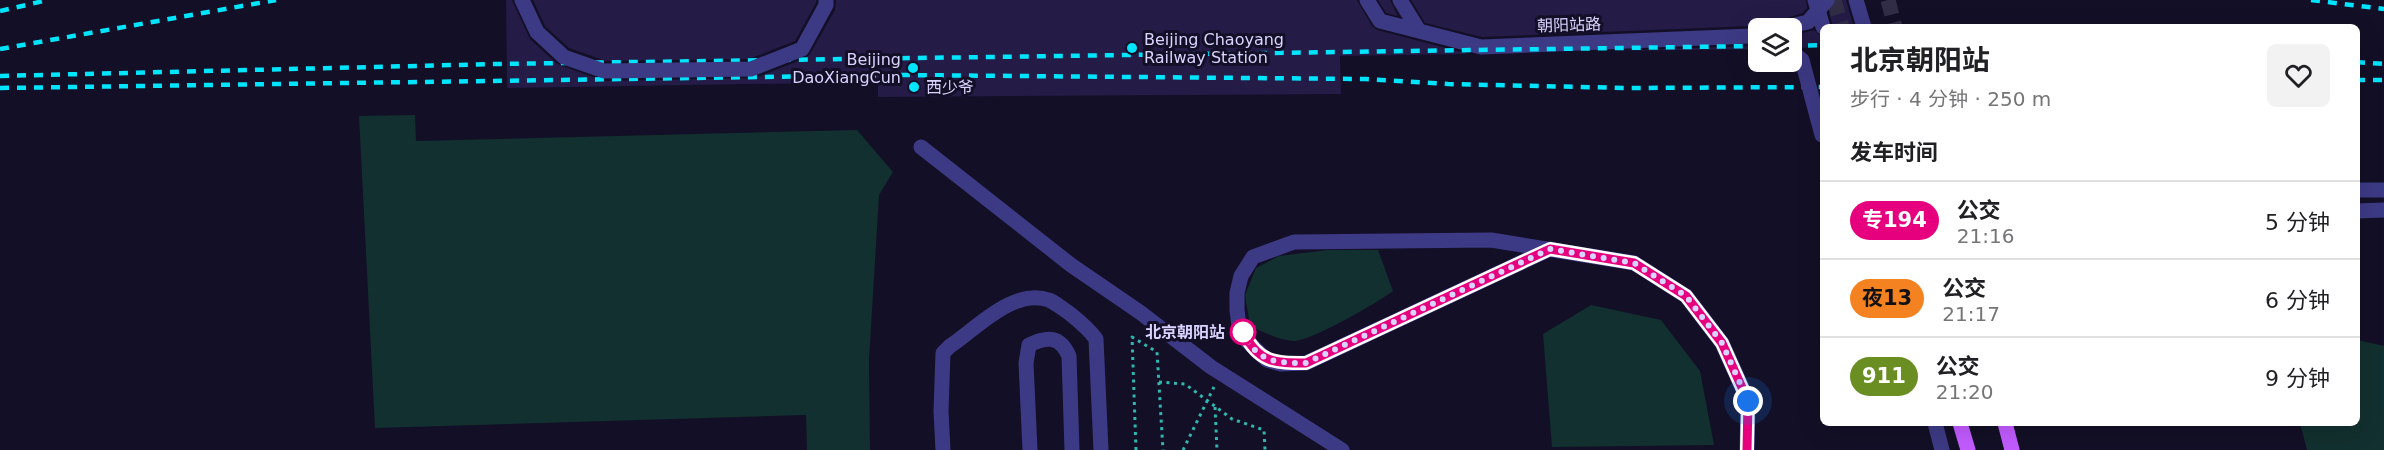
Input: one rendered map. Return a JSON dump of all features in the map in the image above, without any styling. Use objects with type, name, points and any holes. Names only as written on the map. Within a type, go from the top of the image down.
[{"type":"main road","points":[[1961,426],[1968,450]]},
{"type":"main road","points":[[2006,426],[2012,450]]},
{"type":"street","points":[[522,0],[537,32],[564,57],[604,71],[751,69],[802,49],[826,5],[826,0]]},
{"type":"street","name":"朝阳站路","points":[[1367,0],[1380,21],[1481,47],[1748,36]]},
{"type":"street","points":[[1392,0],[1419,31]]},
{"type":"street","points":[[1400,0],[1419,31]]},
{"type":"street","points":[[1815,0],[1822,24]]},
{"type":"street","points":[[1802,23],[1808,22],[1827,0]]},
{"type":"street","points":[[1856,0],[1863,24]]},
{"type":"street","points":[[1802,60],[1820,128]]},
{"type":"street","points":[[921,147],[1062,258],[1141,313],[1221,374],[1342,450]]},
{"type":"street","points":[[2360,190],[2384,190]]},
{"type":"street","points":[[2360,211],[2384,210]]},
{"type":"street","points":[[1550,249],[1306,363],[1281,364],[1267,360],[1247,341],[1239,326],[1237,293],[1241,276],[1253,257],[1294,242],[1491,240],[1550,249],[1634,263],[1686,296],[1722,343],[1748,401],[1747,450]]},
{"type":"street","points":[[943,450],[941,411],[944,353],[950,346],[1004,308],[1031,298],[1041,298],[1052,301],[1068,312],[1096,339],[1101,450]]},
{"type":"street","points":[[1030,450],[1026,363],[1029,345],[1040,340],[1054,340],[1064,345],[1069,356],[1072,450]]},
{"type":"street","points":[[1936,426],[1942,450]]},
{"type":"path","points":[[1136,450],[1132,337],[1157,352],[1163,450]]},
{"type":"path","points":[[1183,450],[1221,374]]},
{"type":"path","points":[[1159,382],[1185,384],[1232,419],[1264,430],[1265,450]]},
{"type":"path","points":[[1215,407],[1217,450]]},
{"type":"green space","points":[[415,115],[416,141],[857,130],[893,172],[879,195],[869,360],[870,450],[807,450],[806,415],[375,428],[359,116]]},
{"type":"green space","points":[[1328,250],[1378,250],[1393,291],[1344,320],[1314,335],[1294,341],[1250,326],[1245,295],[1256,268],[1279,256]]},
{"type":"green space","points":[[1591,305],[1661,320],[1700,371],[1714,445],[1552,447],[1543,334]]},
{"type":"green space","points":[[2360,341],[2384,346],[2384,450],[2307,450],[2301,426],[2360,426]]},
{"type":"building","points":[[506,0],[512,0],[530,39],[557,64],[604,81],[755,78],[806,58],[835,10],[836,0],[1357,0],[1372,26],[1377,30],[1469,54],[1340,56],[1341,94],[878,97],[878,82],[507,88]]},
{"type":"building","points":[[533,0],[816,0],[816,3],[795,41],[749,59],[606,61],[569,48],[545,26]]},
{"type":"building","points":[[1378,0],[1390,0],[1398,16],[1386,13]]},
{"type":"building","points":[[1411,0],[1806,0],[1807,8],[1803,13],[1786,18],[1748,18],[1748,26],[1482,37],[1425,23]]},
{"type":"building","points":[[1837,0],[1846,0],[1853,24],[1832,24],[1829,13]]},
{"type":"building","points":[[1814,30],[1820,35],[1820,44],[1803,48],[1802,33]]},
{"type":"building","points":[[1748,46],[1748,49],[1614,51]]},
{"type":"tunnel","points":[[1834,0],[1841,24]]},
{"type":"tunnel","points":[[1888,0],[1894,24]]},
{"type":"railway","points":[[0,11],[48,0]]},
{"type":"railway","points":[[0,49],[276,0]]},
{"type":"railway","points":[[2311,0],[2384,9]]},
{"type":"railway","points":[[1802,46],[1820,45]]},
{"type":"railway","points":[[0,76],[497,64],[1748,46]]},
{"type":"railway","points":[[2360,62],[2384,64]]},
{"type":"railway","points":[[0,88],[903,75],[1366,79],[1448,84],[1629,88],[1820,87]]},
{"type":"railway","points":[[2360,80],[2384,80]]},
{"type":"bus line","name":"专194","points":[[1243,332],[1247,341],[1267,360],[1281,364],[1306,363],[1550,249],[1634,263],[1686,296],[1722,343],[1748,401],[1747,450]]},
{"type":"place","name":"Beijing Chaoyang Railway Station","points":[[1132,48]]},
{"type":"place","name":"Beijing DaoXiangCun","points":[[913,68]]},
{"type":"place","name":"西少爷","points":[[914,87]]},
{"type":"place","name":"北京朝阳站","points":[[1243,332]]},
{"type":"route","points":[[1243,332],[1247,341],[1267,360],[1281,364],[1306,363],[1550,249],[1634,263],[1686,296],[1722,343],[1748,401]]}]
